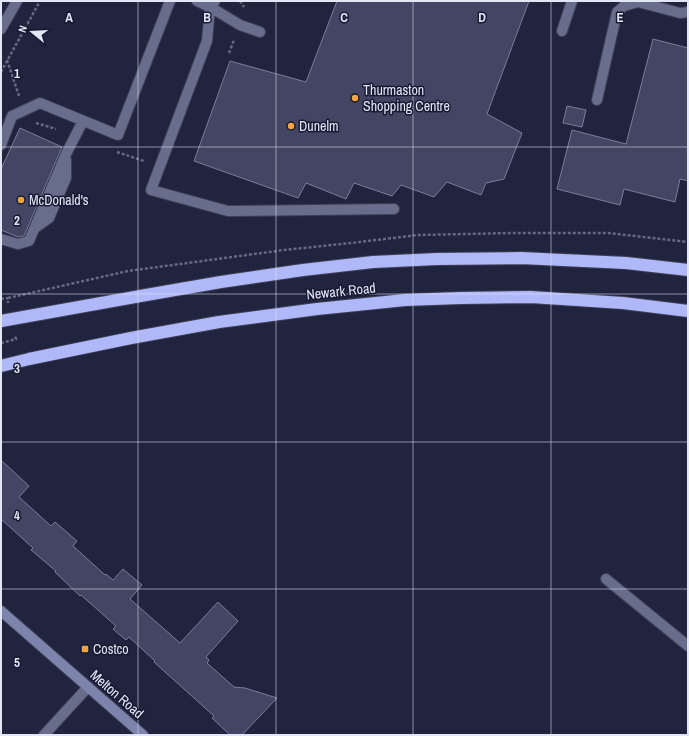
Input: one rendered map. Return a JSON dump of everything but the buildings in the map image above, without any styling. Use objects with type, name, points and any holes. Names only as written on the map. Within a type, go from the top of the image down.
[{"type":"highway","name":"Newark Road","points":[[1,321],[146,294],[221,282],[303,270],[373,262],[436,259],[521,258],[626,263],[688,270]]},
{"type":"highway","name":"Newark Road","points":[[1,366],[109,342],[219,322],[317,309],[405,300],[531,297],[623,303],[688,311]]},
{"type":"street","points":[[1,28],[17,1]]},
{"type":"street","points":[[1,145],[12,116],[40,103],[118,135],[170,1]]},
{"type":"street","points":[[197,1],[213,4],[240,25],[260,32]]},
{"type":"street","points":[[562,31],[572,1]]},
{"type":"street","points":[[598,100],[617,12],[624,6],[638,2],[680,13],[688,12]]},
{"type":"street","points":[[213,4],[207,41],[151,190],[228,211],[394,209]]},
{"type":"street","points":[[1,239],[18,244],[29,241],[66,154],[83,121]]},
{"type":"street","points":[[606,579],[688,646]]},
{"type":"street","name":"Melton Road","points":[[1,611],[142,735]]},
{"type":"street","points":[[44,735],[88,687]]},
{"type":"path","points":[[1,72],[40,1]]},
{"type":"place","name":"Thurmaston Shopping Centre","points":[[355,98]]},
{"type":"place","name":"Dunelm","points":[[291,126]]},
{"type":"place","name":"McDonald's","points":[[21,200]]},
{"type":"place","name":"Costco","points":[[85,649]]}]
